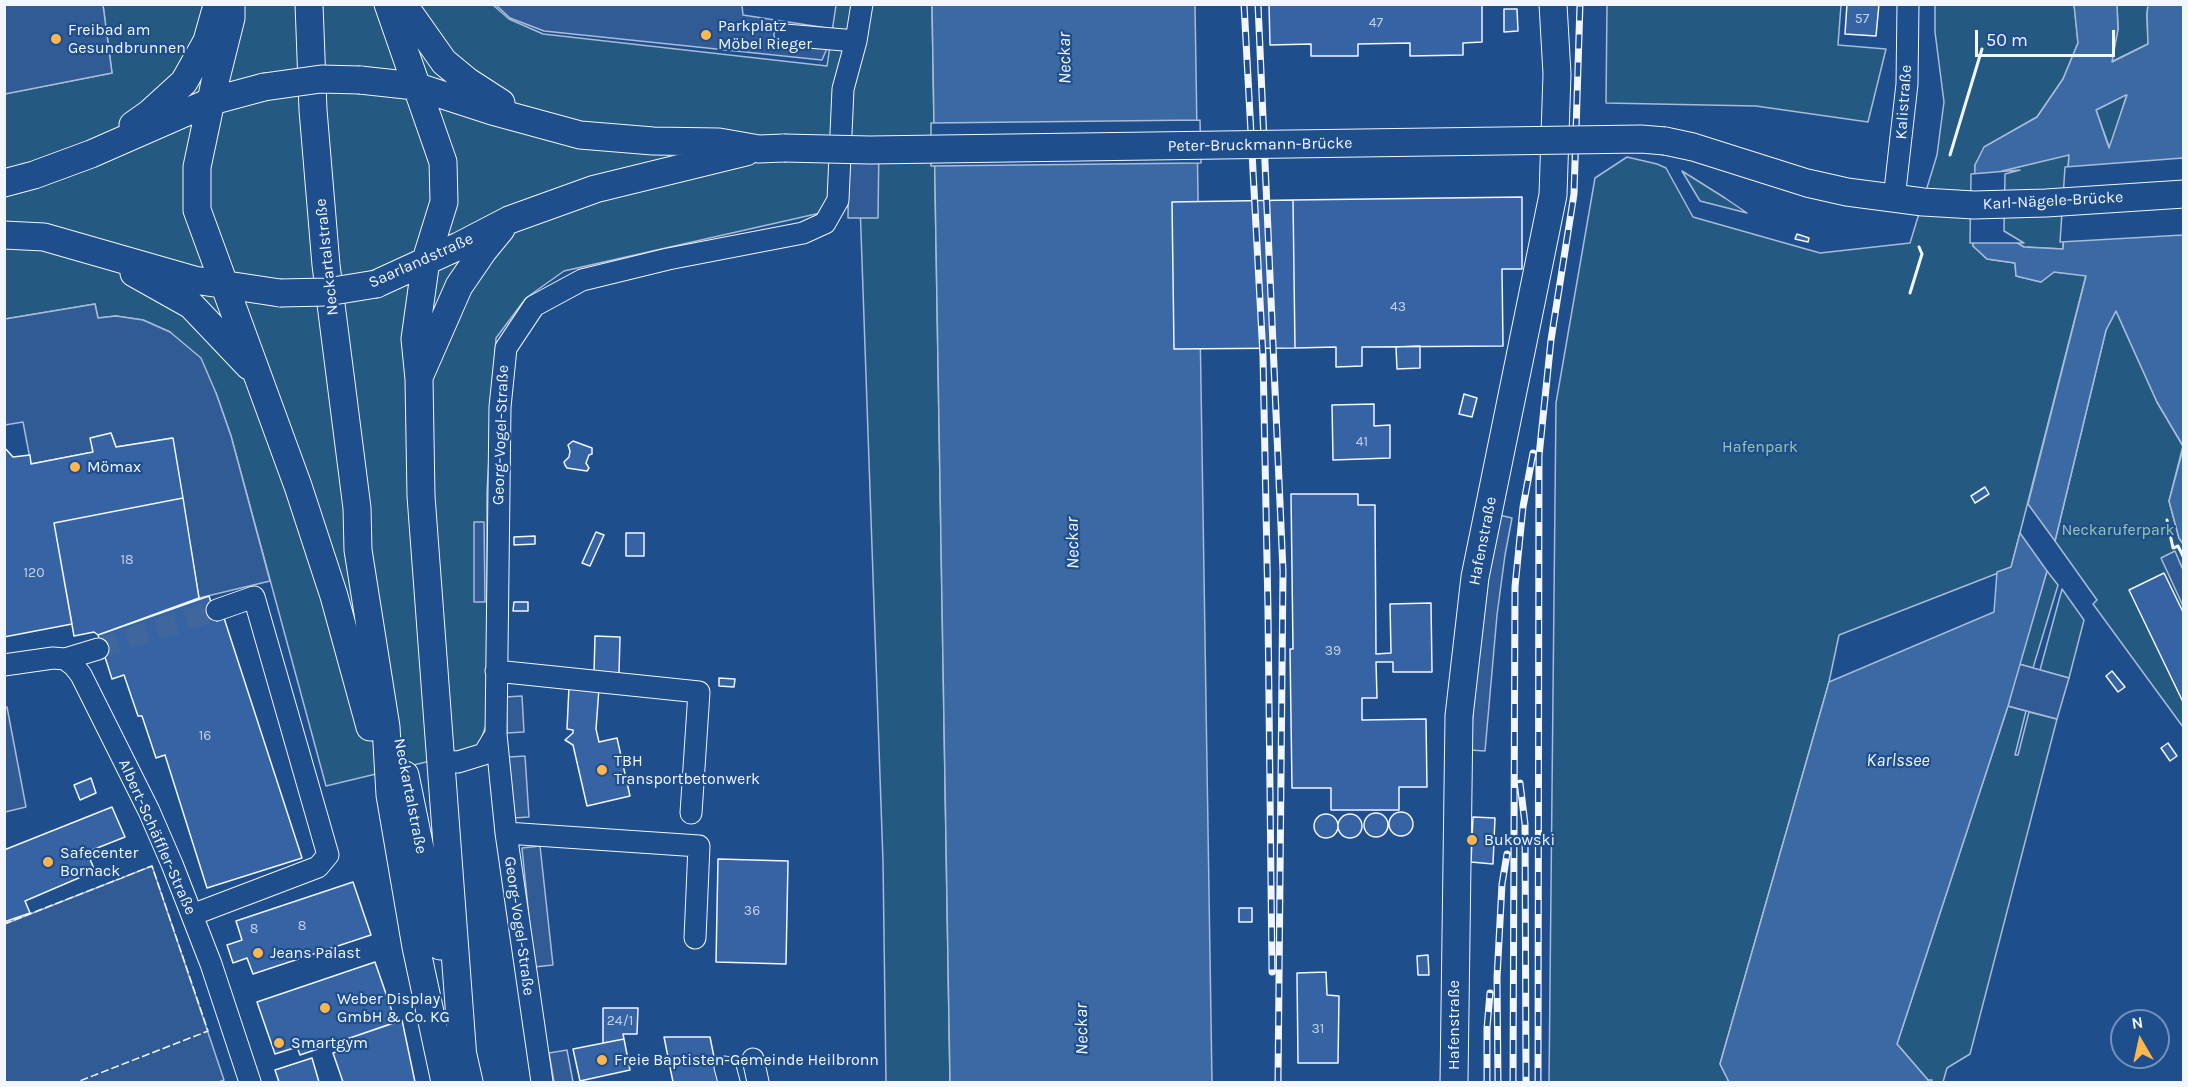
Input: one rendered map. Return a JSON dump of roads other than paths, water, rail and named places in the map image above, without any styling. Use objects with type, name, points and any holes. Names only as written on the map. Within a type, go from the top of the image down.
[{"type":"main road","points":[[92,154],[150,113],[184,82],[207,41],[217,4]]},
{"type":"main road","points":[[231,4],[231,18],[197,167],[197,210],[260,377],[334,596],[377,759],[390,795]]},
{"type":"main road","name":"Neckartalstraße","points":[[309,4],[313,110],[326,265],[357,508],[358,550],[386,727],[390,795],[416,947],[453,1077]]},
{"type":"main road","points":[[388,4],[443,162],[444,202],[426,260],[415,339],[419,379],[421,496],[440,761],[453,1077]]},
{"type":"main road","points":[[403,4],[444,62],[467,81],[530,121]]},
{"type":"main road","name":"Hafenstraße","points":[[1454,1083],[1459,716],[1475,577],[1553,195],[1557,74],[1553,4]]},
{"type":"main road","points":[[4,183],[92,154],[212,101],[264,87],[321,79],[360,80],[415,86],[580,135],[653,141],[719,142],[771,149]]},
{"type":"main road","name":"Peter-Bruckmann-Brücke","points":[[771,149],[870,150],[1641,139],[1693,147],[1807,183],[1894,199]]},
{"type":"main road","name":"Saarlandstraße","points":[[4,235],[44,237],[194,280],[280,293],[327,292],[376,284],[509,220],[596,189],[771,149]]},
{"type":"main road","name":"Karl-Nägele-Brücke","points":[[1894,199],[1974,205],[2184,194]]},
{"type":"main road","points":[[419,379],[459,286],[483,251],[509,220]]},
{"type":"main road","points":[[90,249],[191,305],[260,377]]},
{"type":"main road","name":"Neckartalstraße","points":[[357,508],[369,556],[453,1077]]},
{"type":"street","points":[[785,35],[856,41],[862,4]]},
{"type":"street","name":"Kalistraße","points":[[1894,199],[1907,84],[1908,4]]},
{"type":"street","name":"Georg-Vogel-Straße","points":[[542,1083],[506,833],[496,734],[500,407],[506,348],[534,306],[582,280],[668,259],[803,233],[825,223],[838,200],[843,89],[856,41]]},
{"type":"street","points":[[192,915],[318,867],[328,855],[254,597],[217,610]]},
{"type":"street","points":[[4,665],[53,658],[65,659],[98,649]]},
{"type":"street","name":"Albert-Schäffler-Straße","points":[[65,659],[81,675],[149,811],[211,964],[250,1083]]},
{"type":"street","points":[[496,670],[699,692],[691,813]]},
{"type":"street","points":[[440,761],[458,762],[484,754],[496,734]]},
{"type":"street","points":[[506,833],[699,846],[695,938]]},
{"type":"street","points":[[753,1059],[758,1083]]},
{"type":"water","name":"Neckar","points":[[932,5],[1195,5],[1212,1082],[950,1082]]},
{"type":"water","points":[[2074,5],[2117,5],[2118,29],[2112,62],[2148,44],[2148,5],[2183,5],[2183,446],[2157,402],[2116,311],[2106,330],[2055,541],[2028,504],[2086,276],[2054,272],[2041,282],[2016,276],[2015,263],[1987,259],[1973,246],[1975,165],[1984,147],[2037,117],[2063,79],[2078,43]],"holes":[[[2127,95],[2109,148],[2096,110]],[[2069,155],[2063,249],[2024,247],[2001,233],[2002,171]]]},
{"type":"water","points":[[2183,449],[2183,544],[2179,538],[2169,501]]},
{"type":"water","name":"Karlssee","points":[[2020,533],[2047,571],[2008,706],[1897,1044],[1928,1082],[1729,1082],[1720,1064],[1829,682],[1994,612],[1997,572],[2011,567]]},
{"type":"tunnel","points":[[98,649],[217,610]]},
{"type":"railway","points":[[1244,4],[1263,356],[1272,972]]},
{"type":"railway","points":[[1258,4],[1283,571],[1278,1082]]},
{"type":"railway","points":[[1538,1082],[1539,456],[1551,340],[1574,194],[1580,4]]},
{"type":"railway","points":[[1513,1082],[1515,587],[1523,507],[1533,453]]},
{"type":"railway","points":[[1520,783],[1525,824],[1526,1082]]},
{"type":"railway","points":[[1498,1082],[1497,978],[1502,884],[1507,854]]},
{"type":"railway","points":[[1487,1082],[1487,1028],[1490,993]]},
{"type":"place","name":"Parkplatz Möbel Rieger","points":[[706,35]]},
{"type":"place","name":"Freibad am Gesundbrunnen","points":[[56,39]]},
{"type":"place","name":"Mömax","points":[[75,467]]},
{"type":"place","name":"TBH Transportbetonwerk","points":[[602,770]]},
{"type":"place","name":"Bukowski","points":[[1472,840]]},
{"type":"place","name":"Safecenter Bornack","points":[[48,862]]},
{"type":"place","name":"Jeans Palast","points":[[258,953]]},
{"type":"place","name":"Weber Display GmbH & Co. KG","points":[[325,1008]]},
{"type":"place","name":"Smartgym","points":[[279,1043]]},
{"type":"place","name":"Freie Baptisten-Gemeinde Heilbronn","points":[[602,1060]]},
{"type":"park label","name":"Hafenpark","points":[[1760,447]]},
{"type":"park label","name":"Neckaruferpark","points":[[2118,530]]}]
